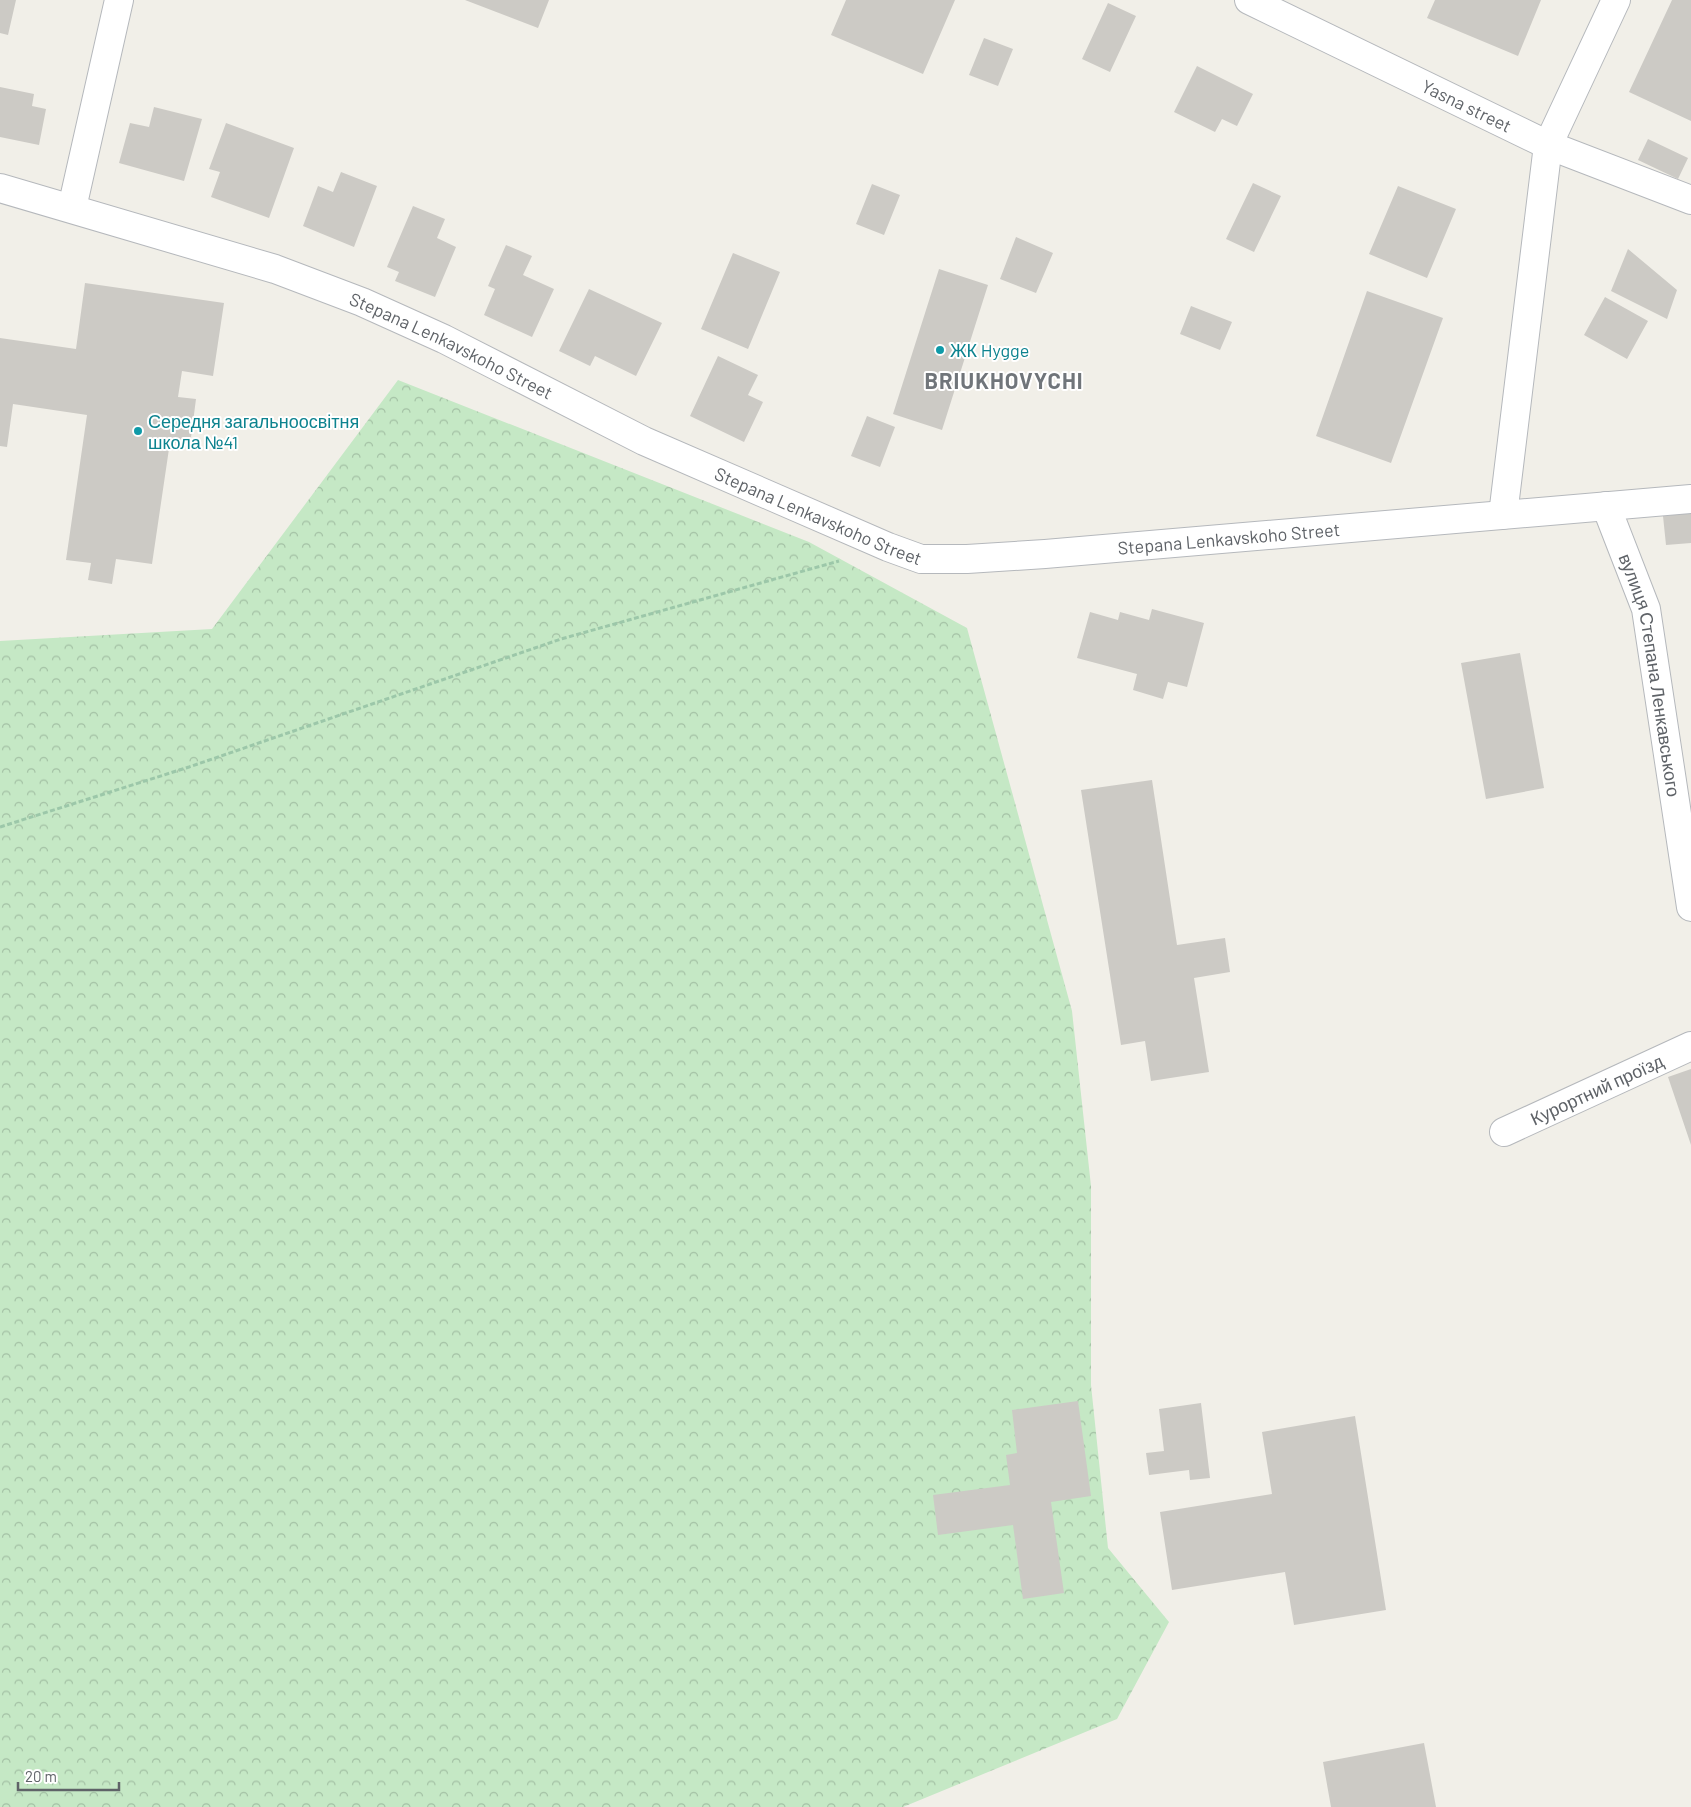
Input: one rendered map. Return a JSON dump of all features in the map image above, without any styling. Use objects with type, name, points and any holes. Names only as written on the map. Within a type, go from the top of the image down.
[{"type":"street","points":[[72,208],[119,0]]},
{"type":"street","name":"Yasna street","points":[[1249,0],[1548,145],[1691,200]]},
{"type":"street","points":[[1503,516],[1548,145],[1616,0]]},
{"type":"street","name":"Stepana Lenkavskoho Street","points":[[0,188],[275,269],[362,302],[444,339],[644,441],[888,547],[921,559],[967,560],[1035,555],[1691,499]]},
{"type":"street","name":"вулиця Степана Ленкавського","points":[[1606,506],[1646,609],[1691,907]]},
{"type":"street","name":"Курортний проїзд","points":[[1504,1132],[1691,1046]]},
{"type":"path","points":[[0,827],[189,767],[561,639],[840,561]]},
{"type":"green space","points":[[398,380],[809,542],[967,628],[1072,1011],[1091,1186],[1091,1385],[1108,1548],[1169,1622],[1117,1719],[903,1807],[0,1807],[0,641],[212,629]]},
{"type":"building","points":[[0,0],[16,0],[8,35],[0,33]]},
{"type":"building","points":[[465,0],[549,0],[538,28]]},
{"type":"building","points":[[846,0],[955,0],[923,74],[831,35]]},
{"type":"building","points":[[1435,0],[1541,0],[1518,56],[1427,18]]},
{"type":"building","points":[[1672,0],[1691,0],[1691,121],[1629,92]]},
{"type":"building","points":[[1108,3],[1136,16],[1110,72],[1082,59]]},
{"type":"building","points":[[984,38],[1013,49],[998,86],[969,75]]},
{"type":"building","points":[[1197,66],[1253,94],[1237,126],[1222,119],[1215,132],[1174,112]]},
{"type":"building","points":[[0,87],[34,94],[32,106],[46,109],[39,145],[0,137]]},
{"type":"building","points":[[154,107],[202,119],[184,181],[119,163],[130,123],[149,127]]},
{"type":"building","points":[[226,123],[294,148],[269,218],[211,197],[220,172],[209,169]]},
{"type":"building","points":[[1648,139],[1688,158],[1678,179],[1638,160]]},
{"type":"building","points":[[341,172],[377,186],[354,247],[303,226],[318,186],[333,192]]},
{"type":"building","points":[[1253,183],[1281,196],[1254,252],[1226,239]]},
{"type":"building","points":[[872,184],[900,195],[884,235],[856,224]]},
{"type":"building","points":[[1398,186],[1456,209],[1427,278],[1369,254]]},
{"type":"building","points":[[413,206],[445,219],[437,238],[456,247],[435,297],[395,281],[399,272],[387,267]]},
{"type":"building","points":[[1016,237],[1053,253],[1036,293],[1000,279]]},
{"type":"building","points":[[506,245],[532,256],[523,275],[554,289],[532,337],[484,315],[495,289],[488,286]]},
{"type":"building","points":[[1628,249],[1677,290],[1667,319],[1611,291]]},
{"type":"building","points":[[733,253],[780,272],[748,349],[701,329]]},
{"type":"building","name":"ЖК Hygge","points":[[939,269],[988,285],[942,430],[893,414]]},
{"type":"building","name":"Середня загальноосвітня школа №41","points":[[85,283],[224,303],[213,376],[182,371],[178,397],[196,399],[190,445],[170,442],[152,564],[116,559],[112,584],[88,580],[91,563],[66,560],[87,415],[13,404],[7,447],[0,446],[0,338],[76,349]]},
{"type":"building","points":[[589,289],[662,323],[636,376],[595,356],[590,366],[559,351]]},
{"type":"building","points":[[1367,291],[1443,318],[1391,463],[1316,436]]},
{"type":"building","points":[[1605,297],[1648,321],[1627,359],[1584,335]]},
{"type":"building","points":[[1191,306],[1232,322],[1220,350],[1180,334]]},
{"type":"building","points":[[718,356],[758,375],[748,395],[763,402],[744,442],[690,416]]},
{"type":"building","points":[[867,416],[895,427],[880,467],[851,456]]},
{"type":"building","points":[[1691,513],[1691,543],[1666,545],[1663,516]]},
{"type":"building","points":[[1152,609],[1204,623],[1187,687],[1168,682],[1163,699],[1133,690],[1137,674],[1077,658],[1090,612],[1118,620],[1120,612],[1149,620]]},
{"type":"building","points":[[1520,653],[1544,788],[1486,799],[1461,663]]},
{"type":"building","points":[[1152,780],[1177,945],[1225,938],[1230,972],[1194,978],[1209,1072],[1151,1081],[1145,1041],[1121,1045],[1081,790]]},
{"type":"building","points":[[1691,1069],[1691,1145],[1668,1077]]},
{"type":"building","points":[[1078,1401],[1091,1496],[1051,1502],[1064,1593],[1023,1599],[1013,1525],[938,1535],[933,1495],[1010,1485],[1006,1455],[1017,1453],[1012,1410]]},
{"type":"building","points":[[1201,1403],[1210,1478],[1190,1480],[1189,1470],[1149,1475],[1146,1453],[1164,1451],[1159,1409]]},
{"type":"building","points":[[1355,1416],[1386,1610],[1294,1625],[1285,1572],[1172,1590],[1160,1512],[1272,1494],[1262,1432]]},
{"type":"building","points":[[1424,1743],[1436,1807],[1331,1807],[1323,1762]]},
{"type":"place","name":"ЖК Hygge","points":[[940,350]]},
{"type":"place","name":"Середня загальноосвітня школа №41","points":[[138,431]]},
{"type":"district","name":"BRIUKHOVYCHI","points":[[1004,380]]}]
